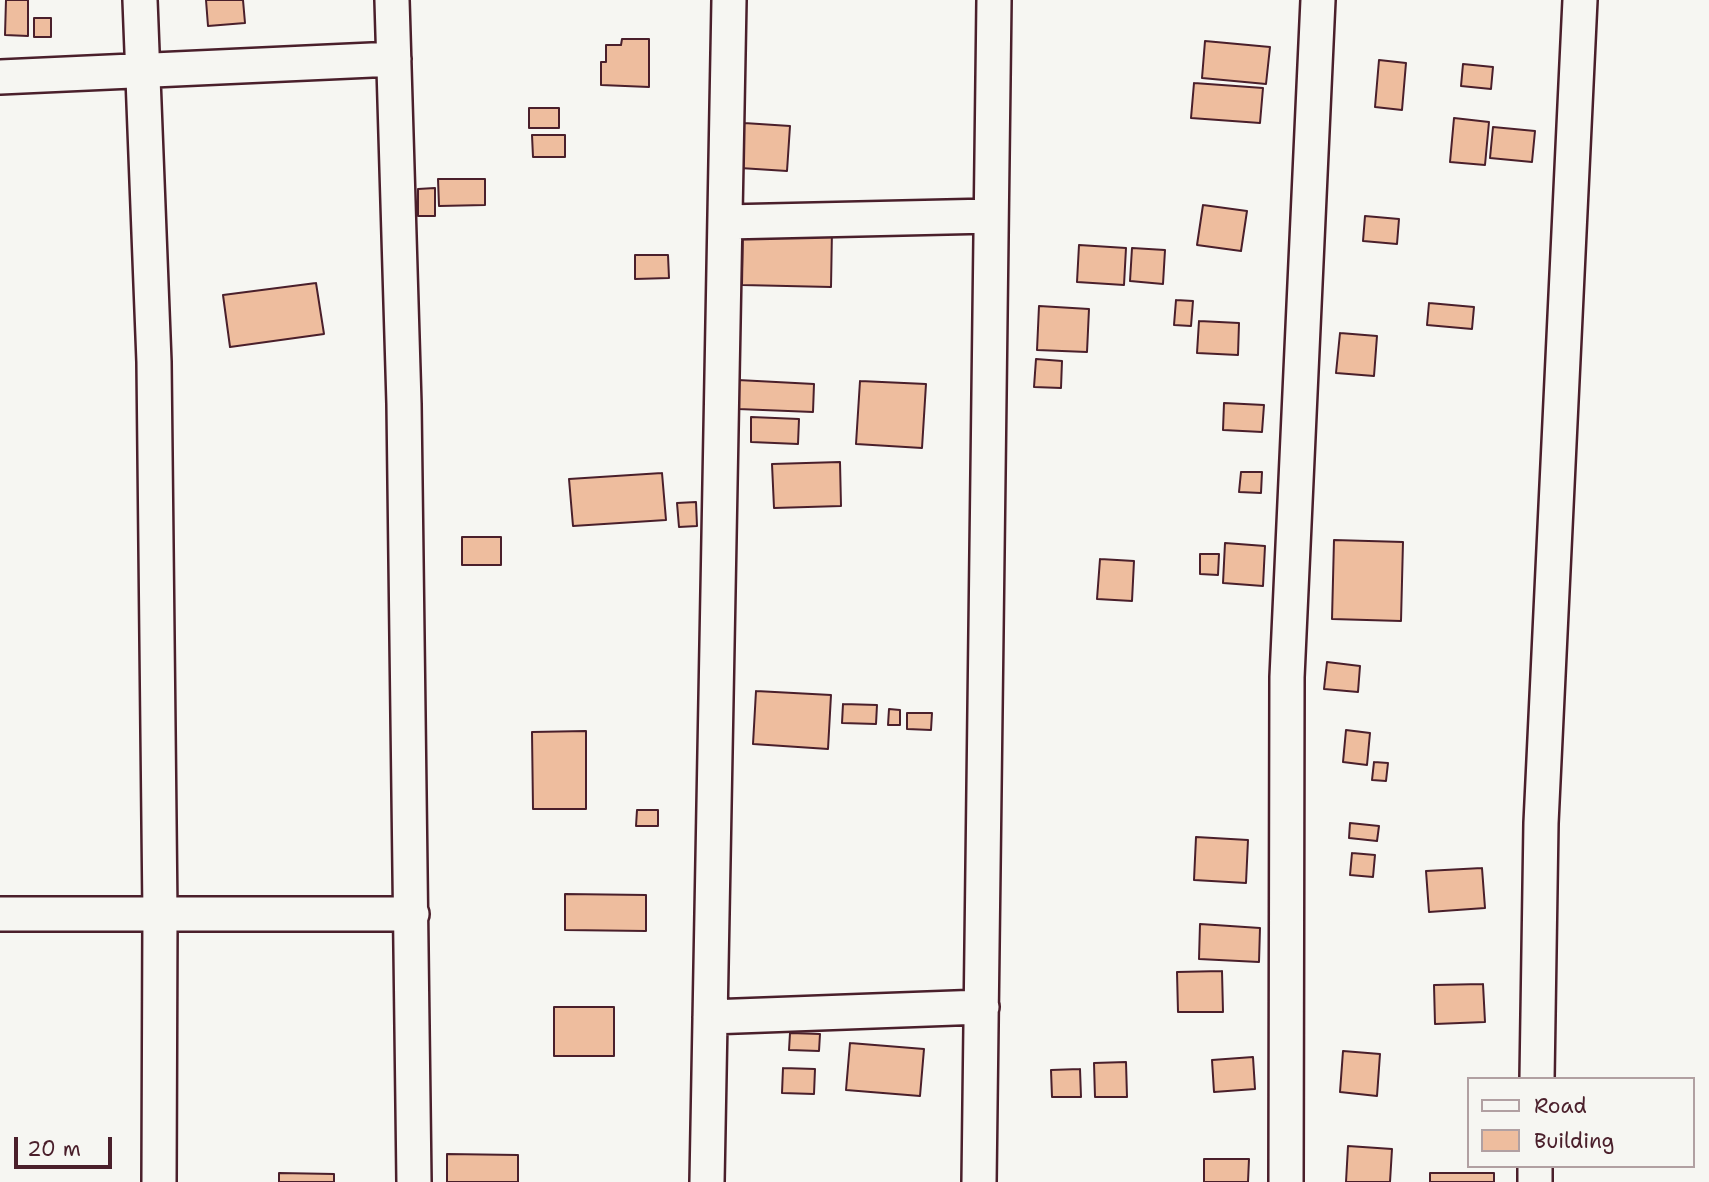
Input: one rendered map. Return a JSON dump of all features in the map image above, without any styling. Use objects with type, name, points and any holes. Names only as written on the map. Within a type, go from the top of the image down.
[{"type":"street","points":[[140,0],[154,362],[160,914],[159,1182]]},
{"type":"street","points":[[392,0],[404,404],[414,1182]]},
{"type":"street","points":[[707,1182],[729,0]]},
{"type":"street","points":[[979,1182],[994,0]]},
{"type":"street","points":[[1286,1182],[1287,677],[1318,0]]},
{"type":"street","points":[[1536,1077],[1541,823],[1580,0]]},
{"type":"street","points":[[0,77],[394,59]]},
{"type":"street","points":[[726,222],[991,216]]},
{"type":"street","points":[[0,914],[412,914]]},
{"type":"street","points":[[710,1017],[982,1007]]},
{"type":"building","points":[[6,0],[28,0],[28,36],[5,35]]},
{"type":"building","points":[[206,0],[243,0],[245,23],[208,26]]},
{"type":"building","points":[[34,18],[51,18],[51,37],[34,37]]},
{"type":"building","points":[[622,39],[649,39],[649,87],[601,85],[601,62],[606,62],[606,45],[621,45]]},
{"type":"building","points":[[1205,41],[1270,47],[1266,84],[1202,78]]},
{"type":"building","points":[[1379,60],[1406,63],[1402,110],[1375,107]]},
{"type":"building","points":[[1463,64],[1493,67],[1491,89],[1461,86]]},
{"type":"building","points":[[1194,83],[1263,88],[1260,123],[1191,118]]},
{"type":"building","points":[[529,108],[559,108],[559,128],[529,128]]},
{"type":"building","points":[[1454,118],[1489,122],[1485,165],[1450,162]]},
{"type":"building","points":[[744,123],[790,126],[787,171],[740,168]]},
{"type":"building","points":[[1493,127],[1535,131],[1532,162],[1490,158]]},
{"type":"building","points":[[532,135],[565,135],[565,157],[533,157]]},
{"type":"building","points":[[438,179],[485,179],[485,205],[439,206]]},
{"type":"building","points":[[435,188],[435,216],[418,216],[418,189]]},
{"type":"building","points":[[1203,205],[1247,211],[1241,251],[1197,245]]},
{"type":"building","points":[[1365,216],[1399,219],[1397,244],[1363,241]]},
{"type":"building","points":[[743,228],[832,230],[831,287],[742,285]]},
{"type":"building","points":[[1079,245],[1126,248],[1124,285],[1077,282]]},
{"type":"building","points":[[1132,248],[1165,250],[1163,284],[1130,281]]},
{"type":"building","points":[[635,255],[668,255],[669,278],[635,279]]},
{"type":"building","points":[[316,283],[324,334],[230,347],[223,295]]},
{"type":"building","points":[[1176,300],[1193,301],[1191,326],[1174,325]]},
{"type":"building","points":[[1429,303],[1474,307],[1472,329],[1427,325]]},
{"type":"building","points":[[1039,306],[1089,309],[1087,352],[1037,350]]},
{"type":"building","points":[[1199,321],[1239,323],[1238,355],[1197,353]]},
{"type":"building","points":[[1340,333],[1377,336],[1374,376],[1336,373]]},
{"type":"building","points":[[1036,359],[1062,361],[1061,388],[1034,387]]},
{"type":"building","points":[[738,380],[814,384],[813,412],[738,409]]},
{"type":"building","points":[[860,381],[926,384],[922,448],[856,444]]},
{"type":"building","points":[[1224,403],[1264,405],[1262,432],[1223,430]]},
{"type":"building","points":[[751,417],[799,419],[798,444],[751,442]]},
{"type":"building","points":[[840,462],[841,506],[774,508],[772,464]]},
{"type":"building","points":[[1241,472],[1262,472],[1261,493],[1239,492]]},
{"type":"building","points":[[662,473],[666,520],[573,526],[569,479]]},
{"type":"building","points":[[696,502],[697,526],[679,527],[677,503]]},
{"type":"building","points":[[462,537],[501,537],[501,565],[462,565]]},
{"type":"building","points":[[1334,540],[1403,542],[1401,621],[1332,619]]},
{"type":"building","points":[[1225,543],[1265,546],[1263,586],[1223,583]]},
{"type":"building","points":[[1200,554],[1219,554],[1218,575],[1200,574]]},
{"type":"building","points":[[1100,559],[1134,561],[1132,601],[1097,599]]},
{"type":"building","points":[[1327,662],[1360,666],[1358,692],[1324,689]]},
{"type":"building","points":[[756,691],[831,695],[828,749],[753,744]]},
{"type":"building","points":[[843,704],[877,705],[876,724],[842,723]]},
{"type":"building","points":[[889,709],[900,710],[900,725],[888,725]]},
{"type":"building","points":[[907,713],[932,713],[931,730],[907,729]]},
{"type":"building","points":[[1346,730],[1370,733],[1367,765],[1343,762]]},
{"type":"building","points":[[586,731],[586,809],[533,809],[532,732]]},
{"type":"building","points":[[1374,762],[1388,763],[1386,781],[1372,780]]},
{"type":"building","points":[[637,810],[658,810],[658,826],[636,826]]},
{"type":"building","points":[[1350,823],[1379,826],[1377,841],[1349,838]]},
{"type":"building","points":[[1196,837],[1248,840],[1246,883],[1194,880]]},
{"type":"building","points":[[1352,853],[1375,855],[1373,877],[1350,875]]},
{"type":"building","points":[[1482,868],[1485,908],[1429,912],[1426,871]]},
{"type":"building","points":[[565,894],[646,895],[646,931],[565,930]]},
{"type":"building","points":[[1200,924],[1260,928],[1259,962],[1199,959]]},
{"type":"building","points":[[1222,971],[1223,1012],[1178,1012],[1177,972]]},
{"type":"building","points":[[1483,984],[1485,1022],[1435,1024],[1434,985]]},
{"type":"building","points":[[554,1007],[614,1007],[614,1056],[554,1056]]},
{"type":"building","points":[[790,1033],[820,1034],[819,1051],[789,1050]]},
{"type":"building","points":[[850,1043],[924,1049],[920,1096],[846,1090]]},
{"type":"building","points":[[1343,1051],[1380,1054],[1377,1096],[1340,1092]]},
{"type":"building","points":[[1253,1057],[1255,1089],[1214,1092],[1212,1060]]},
{"type":"building","points":[[1126,1062],[1127,1097],[1095,1097],[1094,1063]]},
{"type":"building","points":[[783,1068],[815,1069],[814,1094],[782,1093]]},
{"type":"building","points":[[1080,1069],[1081,1097],[1052,1097],[1051,1070]]},
{"type":"building","points":[[1348,1146],[1392,1149],[1390,1182],[1346,1182]]},
{"type":"building","points":[[447,1154],[518,1155],[518,1182],[447,1182]]},
{"type":"building","points":[[1204,1159],[1249,1159],[1248,1182],[1204,1182]]},
{"type":"building","points":[[279,1173],[334,1174],[334,1182],[279,1182]]},
{"type":"building","points":[[1430,1173],[1494,1173],[1494,1182],[1430,1182]]}]
